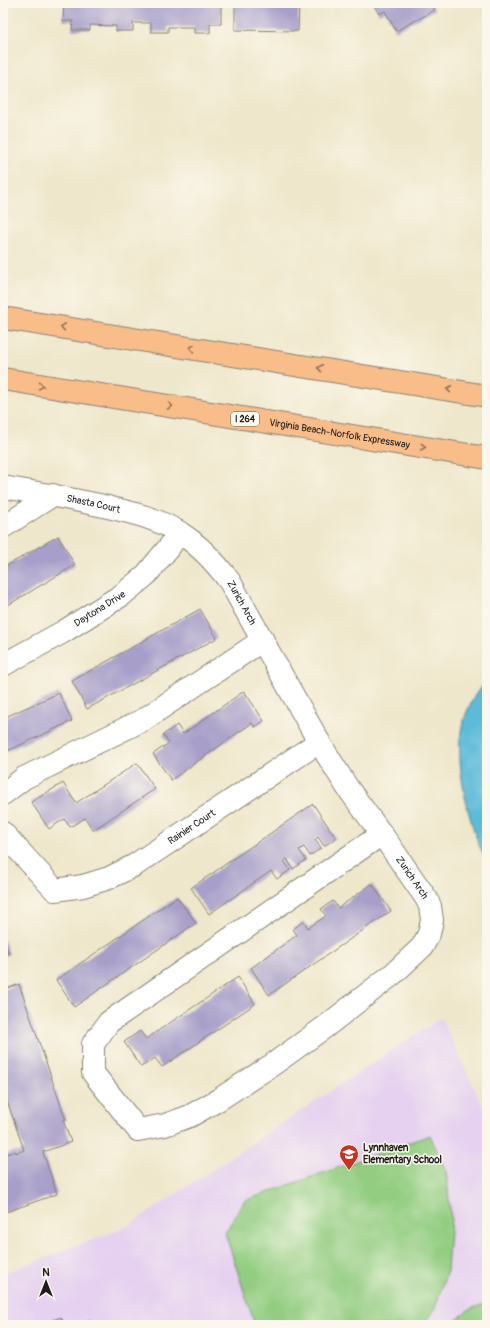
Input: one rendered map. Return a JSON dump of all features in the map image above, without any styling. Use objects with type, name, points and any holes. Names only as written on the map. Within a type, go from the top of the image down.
[{"type":"highway","points":[[3,318],[487,396]]},
{"type":"highway","name":"Virginia Beach-Norfolk Expressway","points":[[3,379],[487,458]]},
{"type":"street","name":"Shasta Court","points":[[3,487],[53,495],[133,513],[154,520],[179,532]]},
{"type":"street","points":[[3,527],[53,495]]},
{"type":"street","name":"Zurich Arch","points":[[179,532],[213,560],[230,582],[319,742],[347,787],[382,834],[426,898],[430,906],[432,920],[429,934],[422,947],[392,974],[325,1027],[272,1065],[218,1100],[190,1116],[165,1125],[138,1130],[93,1073],[93,1044],[108,1022],[382,834]]},
{"type":"street","name":"Daytona Drive","points":[[3,665],[63,632],[122,595],[146,575],[170,546],[179,532]]},
{"type":"street","points":[[3,794],[24,778],[143,720],[263,640]]},
{"type":"street","name":"Rainier Court","points":[[3,832],[55,890],[82,886],[109,878],[135,866],[319,742]]},
{"type":"shaded area","name":"Lynnhaven Elementary School","points":[[441,1018],[487,1115],[487,1325],[3,1325],[3,1274],[126,1227]]},
{"type":"green space","points":[[430,1135],[446,1171],[451,1218],[447,1271],[435,1308],[423,1325],[255,1325],[225,1233],[244,1201]]},
{"type":"green space","points":[[487,1303],[487,1325],[451,1325],[468,1310]]},
{"type":"water","points":[[487,681],[487,862],[475,834],[466,802],[461,768],[460,738],[463,722],[469,707],[477,693]]},
{"type":"building","points":[[64,3],[221,3],[221,24],[210,24],[210,33],[194,33],[194,27],[168,27],[168,32],[151,32],[151,23],[133,23],[133,31],[116,31],[116,26],[90,25],[90,30],[72,30],[73,21],[63,21]]},
{"type":"building","points":[[235,3],[299,3],[298,31],[235,30]]},
{"type":"building","points":[[373,3],[431,3],[435,10],[396,31],[385,11],[379,14]]},
{"type":"building","points":[[58,536],[75,565],[3,608],[3,568]]},
{"type":"building","points":[[200,609],[217,638],[87,709],[72,681]]},
{"type":"building","points":[[244,691],[264,721],[255,727],[252,723],[171,780],[153,754],[169,743],[163,735],[177,725],[183,734]]},
{"type":"building","points":[[59,693],[72,721],[3,753],[3,718]]},
{"type":"building","points":[[137,763],[155,789],[93,830],[85,818],[70,827],[64,819],[49,829],[31,802],[63,783],[76,803]]},
{"type":"building","points":[[313,804],[336,838],[324,846],[318,837],[315,840],[321,848],[310,856],[304,847],[299,850],[306,860],[293,869],[287,859],[284,861],[290,870],[277,879],[271,871],[209,914],[191,888]]},
{"type":"building","points":[[372,884],[391,911],[269,995],[251,968],[297,935],[293,929],[304,921],[308,928],[326,916],[321,909],[333,901],[338,908]]},
{"type":"building","points":[[177,897],[196,923],[74,1007],[56,980]]},
{"type":"building","points":[[3,938],[9,954],[3,956]]},
{"type":"building","points":[[238,977],[255,1004],[162,1067],[155,1058],[141,1067],[124,1042],[140,1031],[146,1039]]},
{"type":"building","points":[[19,984],[66,1120],[63,1120],[71,1142],[43,1152],[57,1194],[3,1213],[3,1155],[24,1150],[3,1089],[3,990]]},
{"type":"building","points":[[61,1317],[64,1325],[38,1325]]},
{"type":"building","points":[[89,1320],[91,1325],[77,1325]]},
{"type":"place","name":"Lynnhaven Elementary School","points":[[349,1171]]}]
